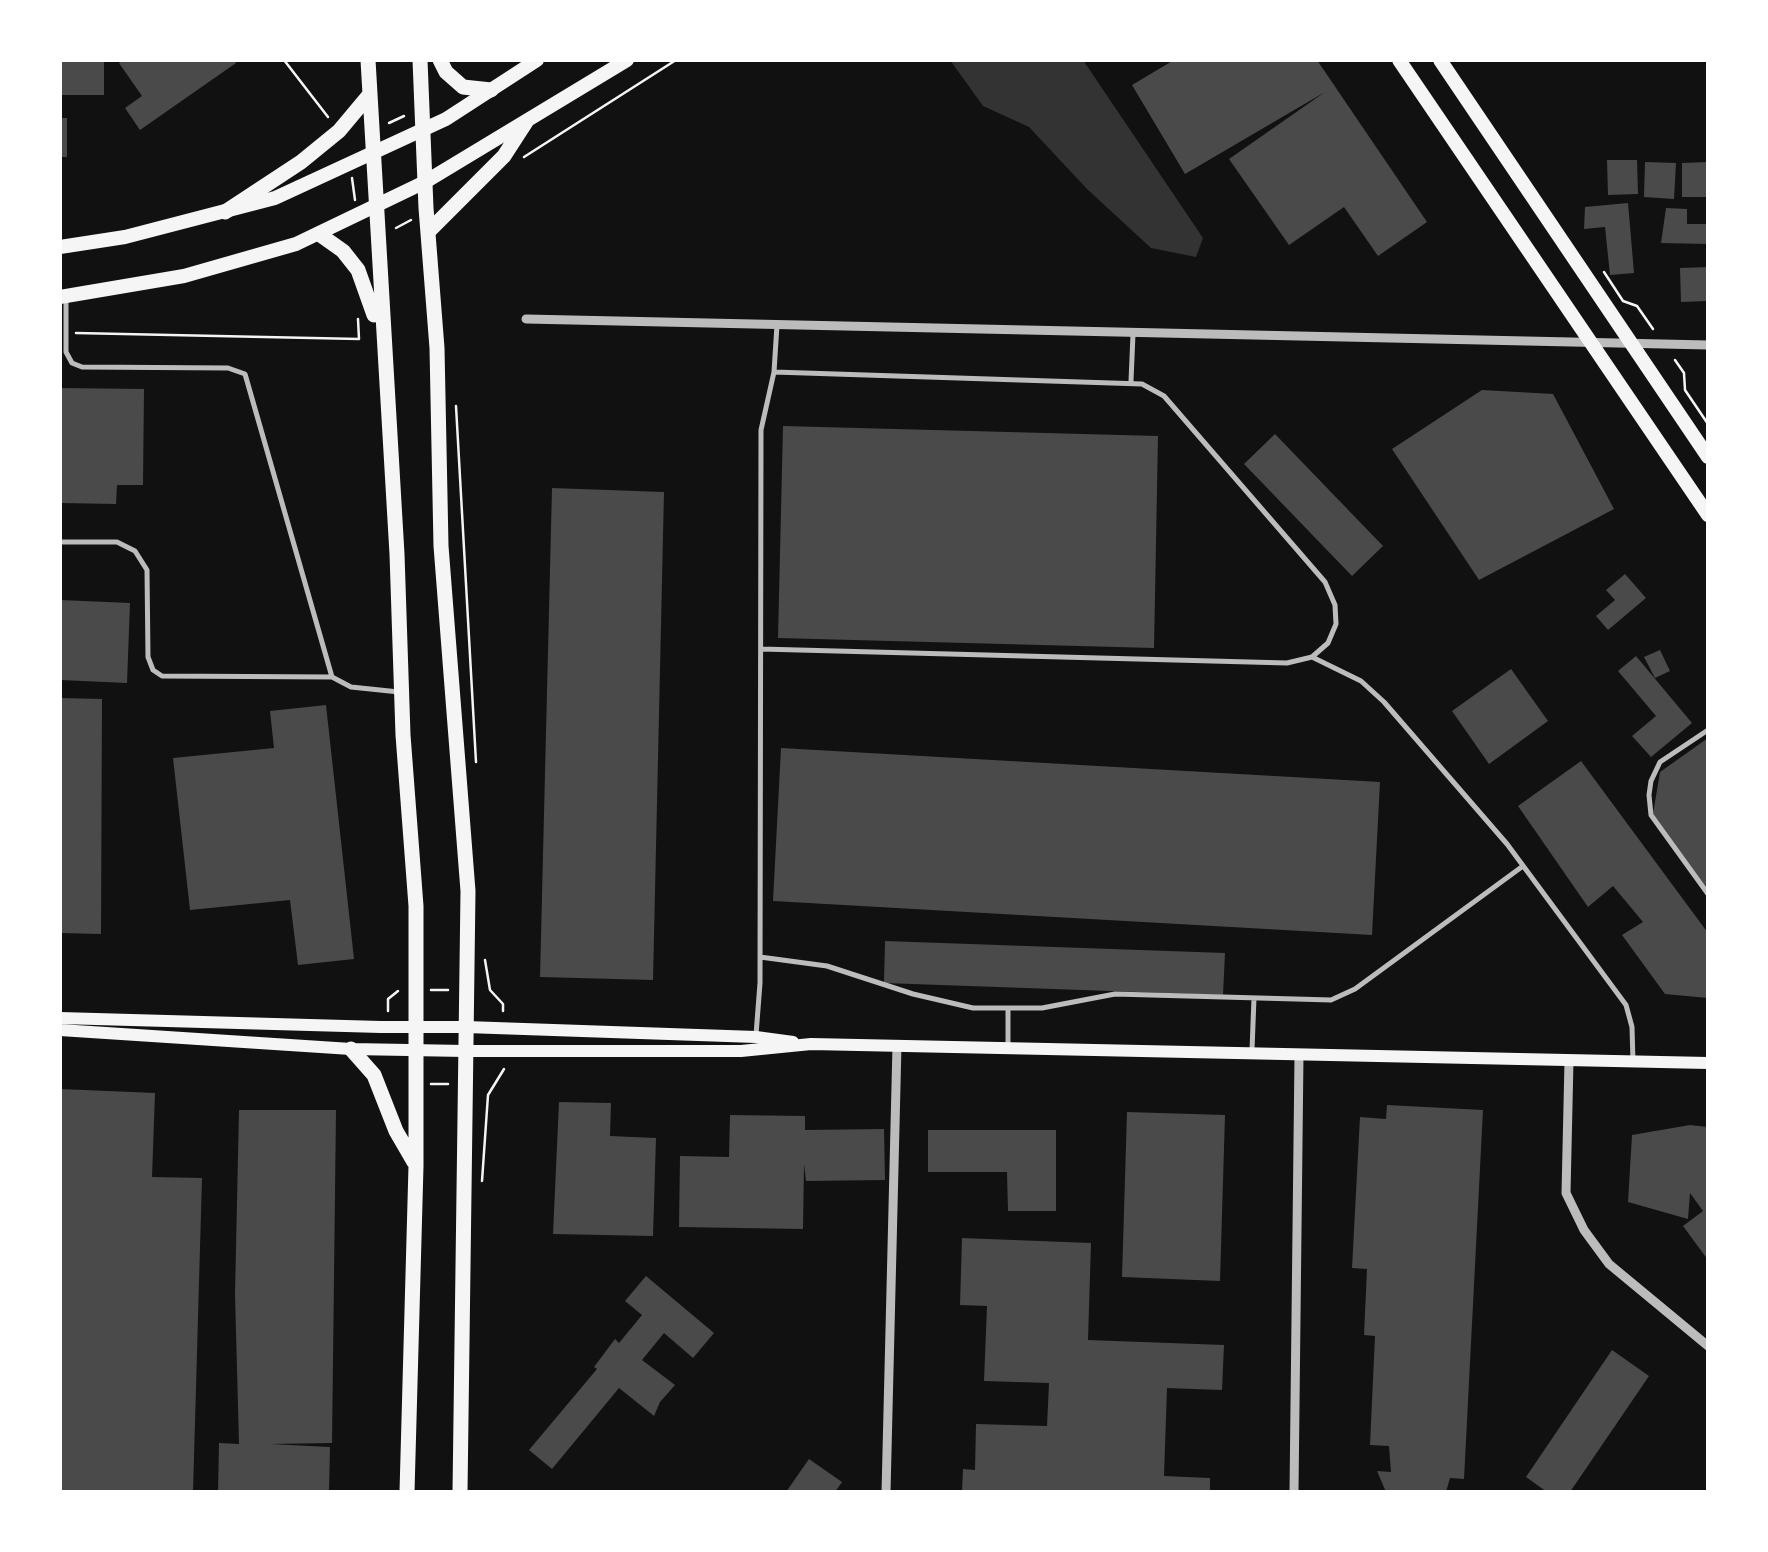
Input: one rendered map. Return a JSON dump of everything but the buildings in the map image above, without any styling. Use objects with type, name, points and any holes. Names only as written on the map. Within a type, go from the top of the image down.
[{"type":"highway","points":[[368,60],[416,906],[416,1166],[407,1492]]},
{"type":"highway","points":[[420,60],[437,348],[441,546],[468,892],[460,1492]]},
{"type":"highway","points":[[440,60],[463,88],[492,90]]},
{"type":"highway","points":[[225,212],[274,182],[339,130],[370,94]]},
{"type":"highway","points":[[429,231],[504,156],[526,122]]},
{"type":"highway","points":[[319,234],[343,252],[358,270],[370,296],[383,348]]},
{"type":"highway","points":[[351,1049],[374,1075],[396,1131],[416,1166]]},
{"type":"main road","points":[[60,247],[125,237],[275,198],[422,132],[537,60]]},
{"type":"main road","points":[[63,297],[184,276],[296,244],[425,182],[626,60]]},
{"type":"main road","points":[[1399,60],[1708,515]]},
{"type":"main road","points":[[1440,60],[1708,458]]},
{"type":"main road","points":[[60,1018],[466,1026],[756,1038],[810,1044],[1708,1063]]},
{"type":"main road","points":[[60,1030],[351,1049],[741,1051],[810,1044]]},
{"type":"street","points":[[526,319],[1708,344]]},
{"type":"street","points":[[886,1492],[896,1046]]},
{"type":"street","points":[[1294,1492],[1299,1055]]},
{"type":"street","points":[[1569,1061],[1566,1193],[1584,1230],[1610,1264],[1708,1346]]},
{"type":"lane","points":[[63,297],[66,352],[82,368],[228,368],[245,374],[332,677]]},
{"type":"lane","points":[[756,1038],[760,957],[761,430],[774,372],[777,324]]},
{"type":"lane","points":[[1132,381],[1133,332]]},
{"type":"lane","points":[[762,649],[1287,663],[1312,657],[1328,643],[1336,624],[1325,582],[1164,396],[1132,381],[1049,382],[774,372]]},
{"type":"lane","points":[[60,542],[117,542],[135,551],[147,570],[148,657],[152,670],[162,676],[332,677],[351,687],[402,692]]},
{"type":"lane","points":[[1312,657],[1361,681],[1384,702],[1524,866],[1626,1005],[1632,1027],[1633,1062]]},
{"type":"lane","points":[[1708,730],[1660,762],[1651,780],[1650,795],[1651,815],[1708,894]]},
{"type":"lane","points":[[760,957],[850,971],[945,1002],[1008,1010],[1063,1006],[1115,994],[1331,1000],[1344,996],[1524,866]]},
{"type":"lane","points":[[1252,1052],[1254,998]]},
{"type":"lane","points":[[1008,1010],[1008,1048]]},
{"type":"path","points":[[284,60],[339,130]]},
{"type":"path","points":[[526,156],[676,60]]},
{"type":"path","points":[[370,132],[421,107]]},
{"type":"path","points":[[350,166],[357,216]]},
{"type":"path","points":[[378,235],[404,226],[426,208]]},
{"type":"path","points":[[1596,260],[1623,301],[1637,306],[1664,344],[1684,374],[1685,390],[1708,424]]},
{"type":"path","points":[[64,333],[359,338],[357,307]]},
{"type":"path","points":[[388,998],[394,990],[490,990]]},
{"type":"path","points":[[415,1084],[494,1084]]},
{"type":"shaded area","points":[[950,60],[1083,60],[1203,238],[1196,257],[1151,248],[1087,189],[1029,127],[983,106]]}]
